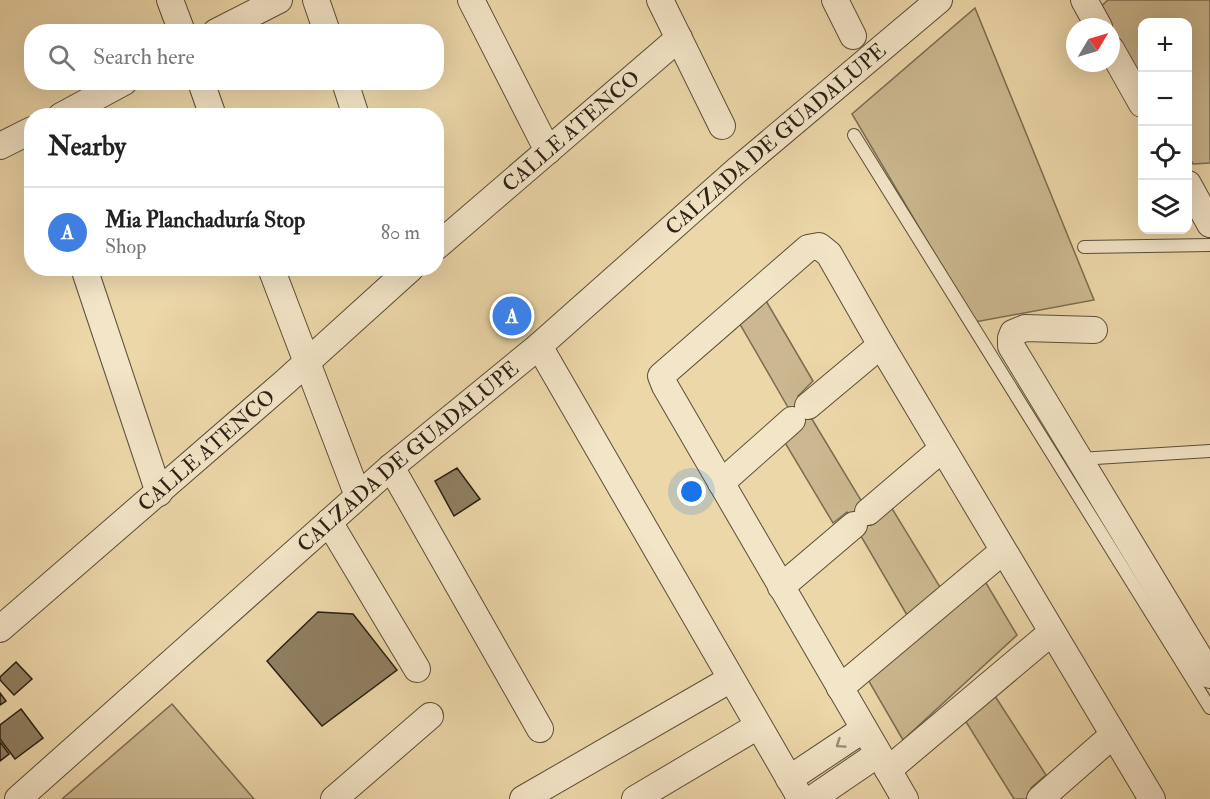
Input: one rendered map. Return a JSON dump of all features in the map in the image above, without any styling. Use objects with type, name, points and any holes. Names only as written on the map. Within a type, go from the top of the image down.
[{"type":"street","points":[[170,0],[179,24]]},
{"type":"street","points":[[232,24],[279,0]]},
{"type":"street","points":[[316,0],[324,24]]},
{"type":"street","points":[[471,0],[548,151]]},
{"type":"street","points":[[660,0],[722,126]]},
{"type":"street","points":[[835,0],[853,36]]},
{"type":"street","name":"CALZADA DE GUADALUPE","points":[[18,799],[391,467],[539,346],[736,171],[939,0]]},
{"type":"street","points":[[1084,0],[1094,18]]},
{"type":"street","name":"CALLE ATENCO","points":[[444,240],[679,38]]},
{"type":"street","points":[[1120,64],[1138,95]]},
{"type":"street","points":[[76,108],[109,90]]},
{"type":"street","points":[[204,90],[210,108]]},
{"type":"street","points":[[348,90],[353,108]]},
{"type":"street","points":[[0,146],[24,134]]},
{"type":"street","points":[[1192,191],[1210,224]]},
{"type":"street","points":[[905,799],[661,376],[808,248],[819,246],[829,254],[942,449],[1152,799]]},
{"type":"street","points":[[87,276],[159,493]]},
{"type":"street","points":[[274,276],[358,496]]},
{"type":"street","name":"CALLE ATENCO","points":[[3,626],[159,493],[402,276]]},
{"type":"street","points":[[1094,330],[1025,328],[1014,333],[1011,346],[1210,675]]},
{"type":"street","points":[[721,483],[881,345]]},
{"type":"street","points":[[539,346],[795,789],[864,729]]},
{"type":"street","points":[[781,587],[942,449]]},
{"type":"street","points":[[391,467],[540,729]]},
{"type":"street","points":[[329,522],[417,669]]},
{"type":"street","points":[[840,688],[1004,551]]},
{"type":"street","points":[[0,599],[3,626]]},
{"type":"street","points":[[812,799],[883,762],[1052,632]]},
{"type":"street","points":[[523,799],[731,678]]},
{"type":"street","points":[[334,799],[430,716]]},
{"type":"street","points":[[635,799],[758,726]]},
{"type":"street","points":[[1040,799],[1113,735]]},
{"type":"lane","points":[[854,135],[1210,708]]},
{"type":"lane","points":[[1084,248],[1210,245]]},
{"type":"lane","points":[[1078,459],[1210,451]]},
{"type":"shaded area","points":[[1108,0],[1210,0],[1210,163],[1192,162],[1192,18],[1138,18],[1138,79],[1120,50],[1120,18],[1103,18],[1096,11]]},
{"type":"shaded area","points":[[975,8],[1094,300],[975,322],[852,114]]},
{"type":"shaded area","points":[[762,294],[813,381],[798,396],[871,517],[888,502],[940,587],[907,615],[847,512],[833,523],[781,436],[797,423],[737,319]]},
{"type":"shaded area","points":[[983,578],[1017,635],[903,740],[867,678]]},
{"type":"shaded area","points":[[993,693],[1046,775],[1031,788],[1037,799],[1014,799],[963,717]]},
{"type":"shaded area","points":[[172,704],[254,799],[62,799]]},
{"type":"building","points":[[457,468],[480,499],[454,516],[435,481]]},
{"type":"building","points":[[318,612],[353,614],[397,670],[322,726],[267,661]]},
{"type":"building","points":[[16,662],[32,679],[14,695],[0,680],[0,677]]},
{"type":"building","points":[[0,693],[6,701],[0,705]]},
{"type":"building","points":[[21,709],[43,738],[15,759],[0,739],[0,725]]},
{"type":"building","points":[[0,742],[9,754],[0,761]]},
{"type":"place","name":"Mia Planchaduría Stop","points":[[512,316]]}]
